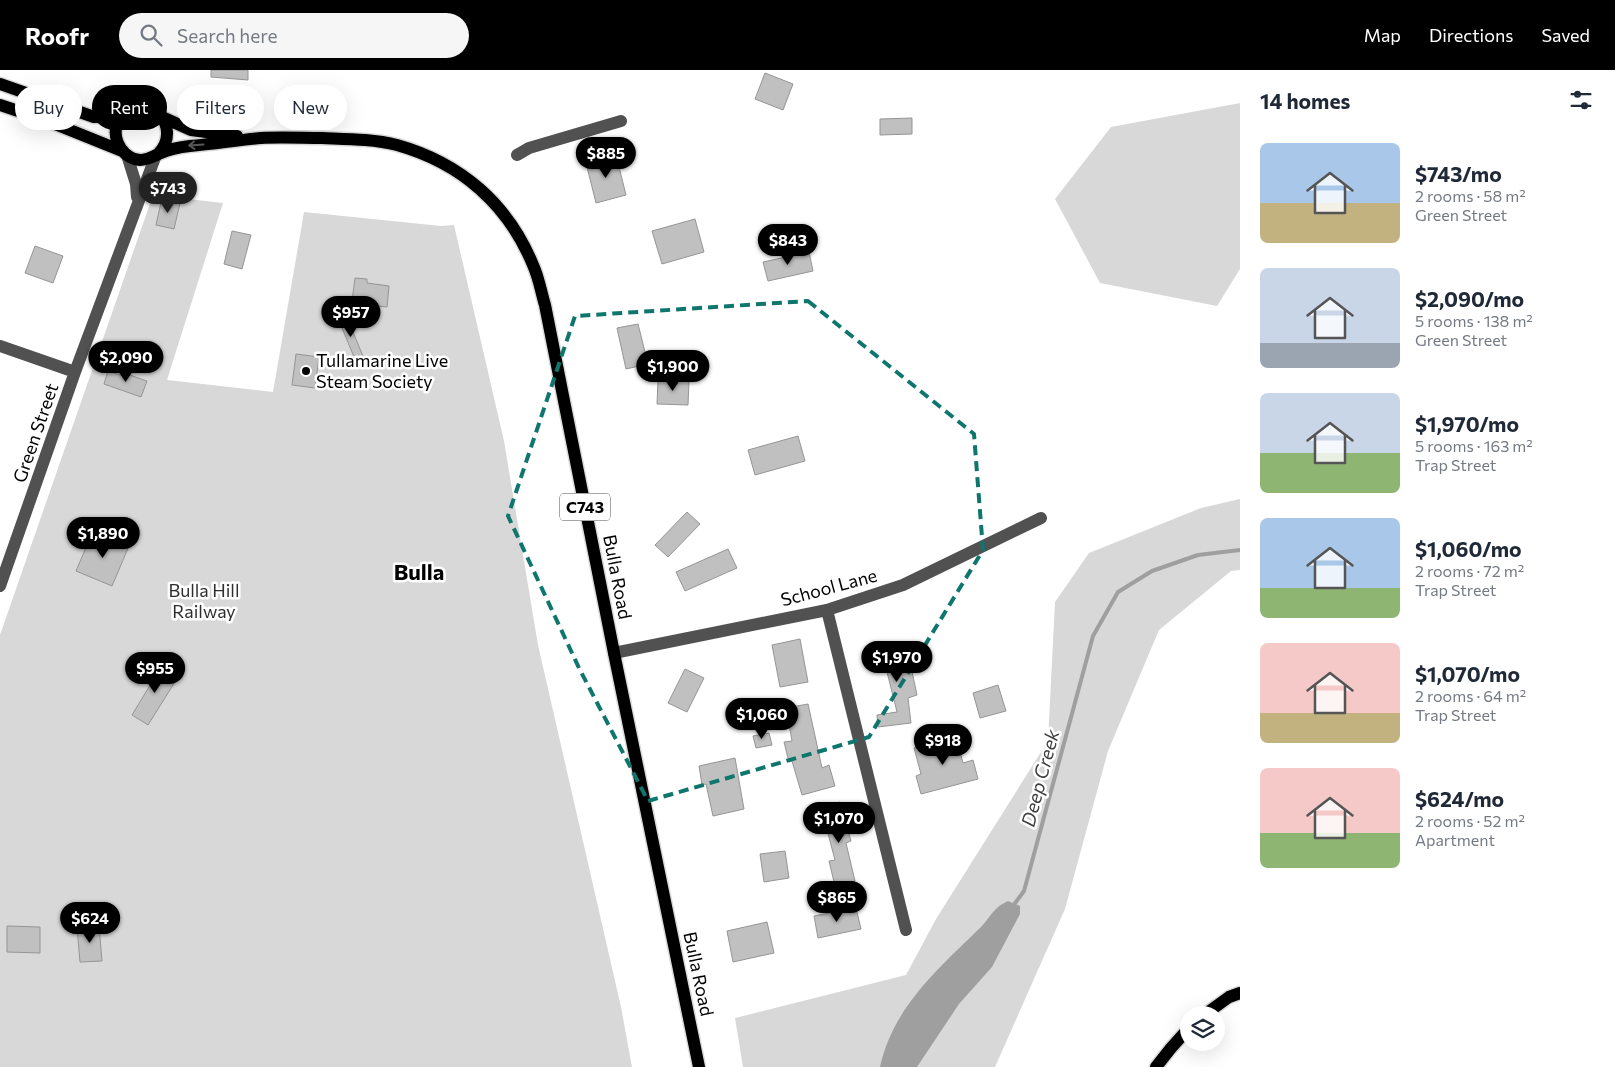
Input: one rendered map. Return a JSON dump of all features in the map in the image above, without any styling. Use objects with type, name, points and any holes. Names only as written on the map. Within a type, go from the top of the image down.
[{"type":"main road","name":"C743","points":[[0,84],[92,116]]},
{"type":"main road","name":"C743","points":[[0,105],[46,120],[139,160],[148,159],[157,154]]},
{"type":"main road","name":"Bulla Road","points":[[167,119],[191,130],[262,138],[359,139],[396,145],[428,156],[456,170],[501,209],[517,233],[534,266],[545,305],[699,1067]]},
{"type":"main road","points":[[116,130],[116,138],[124,153]]},
{"type":"main road","points":[[157,154],[164,147],[167,140],[166,130]]},
{"type":"main road","name":"Bulla Road","points":[[157,154],[187,146],[262,138]]},
{"type":"main road","points":[[1216,1006],[1229,997],[1240,993]]},
{"type":"main road","points":[[1156,1067],[1180,1038]]},
{"type":"street","points":[[517,155],[529,148],[621,121]]},
{"type":"street","name":"Green Street","points":[[124,153],[136,184],[136,207]]},
{"type":"street","name":"Green Street","points":[[0,586],[3,569],[157,154]]},
{"type":"street","points":[[0,346],[75,372]]},
{"type":"street","name":"School Lane","points":[[614,653],[827,610],[903,585],[1041,518]]},
{"type":"street","points":[[827,610],[906,930]]},
{"type":"highlighted area","points":[[808,301],[974,434],[983,550],[869,737],[648,801],[579,668],[508,516],[575,316]]},
{"type":"green space","points":[[1240,103],[1240,269],[1217,306],[1100,283],[1055,199],[1111,127]]},
{"type":"green space","name":"Bulla Hill Railway","points":[[153,195],[223,203],[167,380],[273,392],[304,212],[441,226],[454,225],[504,441],[538,645],[621,1007],[632,1067],[0,1067],[0,635]]},
{"type":"green space","points":[[1240,499],[1240,570],[1231,571],[1159,630],[1108,751],[1065,909],[995,1067],[743,1067],[735,1018],[906,975],[936,919],[1048,741],[1055,602],[1089,553],[1201,508]]},
{"type":"shaded area","points":[[1008,901],[1020,906],[1020,914],[992,967],[959,1004],[917,1067],[880,1067],[886,1045],[895,1026],[920,990],[996,909]]},
{"type":"building","points":[[211,70],[248,70],[248,80],[211,77]]},
{"type":"building","points":[[765,73],[793,84],[783,110],[755,99]]},
{"type":"building","points":[[912,118],[912,134],[880,135],[880,119]]},
{"type":"building","points":[[616,155],[626,195],[596,203],[586,163]]},
{"type":"building","points":[[162,198],[180,203],[174,229],[156,225]]},
{"type":"building","points":[[695,219],[704,252],[662,264],[652,231]]},
{"type":"building","points":[[232,231],[251,235],[242,269],[224,264]]},
{"type":"building","points":[[35,246],[63,256],[53,283],[25,273]]},
{"type":"building","points":[[809,252],[813,271],[768,281],[763,262]]},
{"type":"building","points":[[355,278],[367,279],[367,283],[389,286],[387,307],[366,305],[366,311],[351,309]]},
{"type":"building","points":[[345,313],[365,361],[357,364],[337,316]]},
{"type":"building","points":[[638,324],[648,364],[626,369],[617,328]]},
{"type":"building","name":"Tullamarine Live Steam Society","points":[[296,354],[319,357],[315,388],[292,385]]},
{"type":"building","points":[[108,371],[123,376],[124,373],[147,381],[141,397],[104,384]]},
{"type":"building","points":[[658,380],[689,381],[688,405],[657,404]]},
{"type":"building","points":[[798,436],[805,461],[755,475],[748,450]]},
{"type":"building","points":[[687,512],[700,524],[668,557],[655,545]]},
{"type":"building","points":[[93,531],[129,546],[112,586],[76,571]]},
{"type":"building","points":[[728,549],[737,568],[685,591],[676,572]]},
{"type":"building","points":[[800,639],[808,682],[780,687],[772,645]]},
{"type":"building","points":[[906,643],[917,695],[908,698],[911,723],[878,727],[877,715],[897,712],[886,668],[879,669],[875,649]]},
{"type":"building","points":[[157,664],[178,677],[148,725],[132,715],[152,682],[148,679]]},
{"type":"building","points":[[685,669],[704,678],[687,712],[668,703]]},
{"type":"building","points":[[998,685],[1006,711],[980,718],[973,693]]},
{"type":"building","points":[[808,704],[822,768],[829,765],[835,786],[802,795],[792,761],[789,762],[784,742],[792,741],[786,708]]},
{"type":"building","points":[[769,733],[772,745],[756,748],[753,736]]},
{"type":"building","points":[[956,736],[963,763],[973,760],[978,779],[921,794],[916,776],[921,774],[914,748]]},
{"type":"building","points":[[735,758],[744,809],[713,816],[706,784],[702,785],[699,766]]},
{"type":"building","points":[[840,802],[851,841],[846,843],[855,881],[835,886],[829,861],[835,860],[821,807]]},
{"type":"building","points":[[785,851],[789,878],[764,882],[760,854]]},
{"type":"building","points":[[856,908],[861,929],[818,938],[814,916]]},
{"type":"building","points":[[767,922],[774,953],[733,962],[727,931]]},
{"type":"building","points":[[7,926],[40,927],[40,953],[7,952]]},
{"type":"building","points":[[99,926],[102,961],[80,962],[77,927]]},
{"type":"waterway","name":"Deep Creek","points":[[1013,906],[1024,891],[1093,636],[1118,592],[1152,571],[1198,555],[1240,550]]},
{"type":"place","name":"Tullamarine Live Steam Society","points":[[306,371]]},
{"type":"district","name":"Bulla","points":[[419,572]]}]
